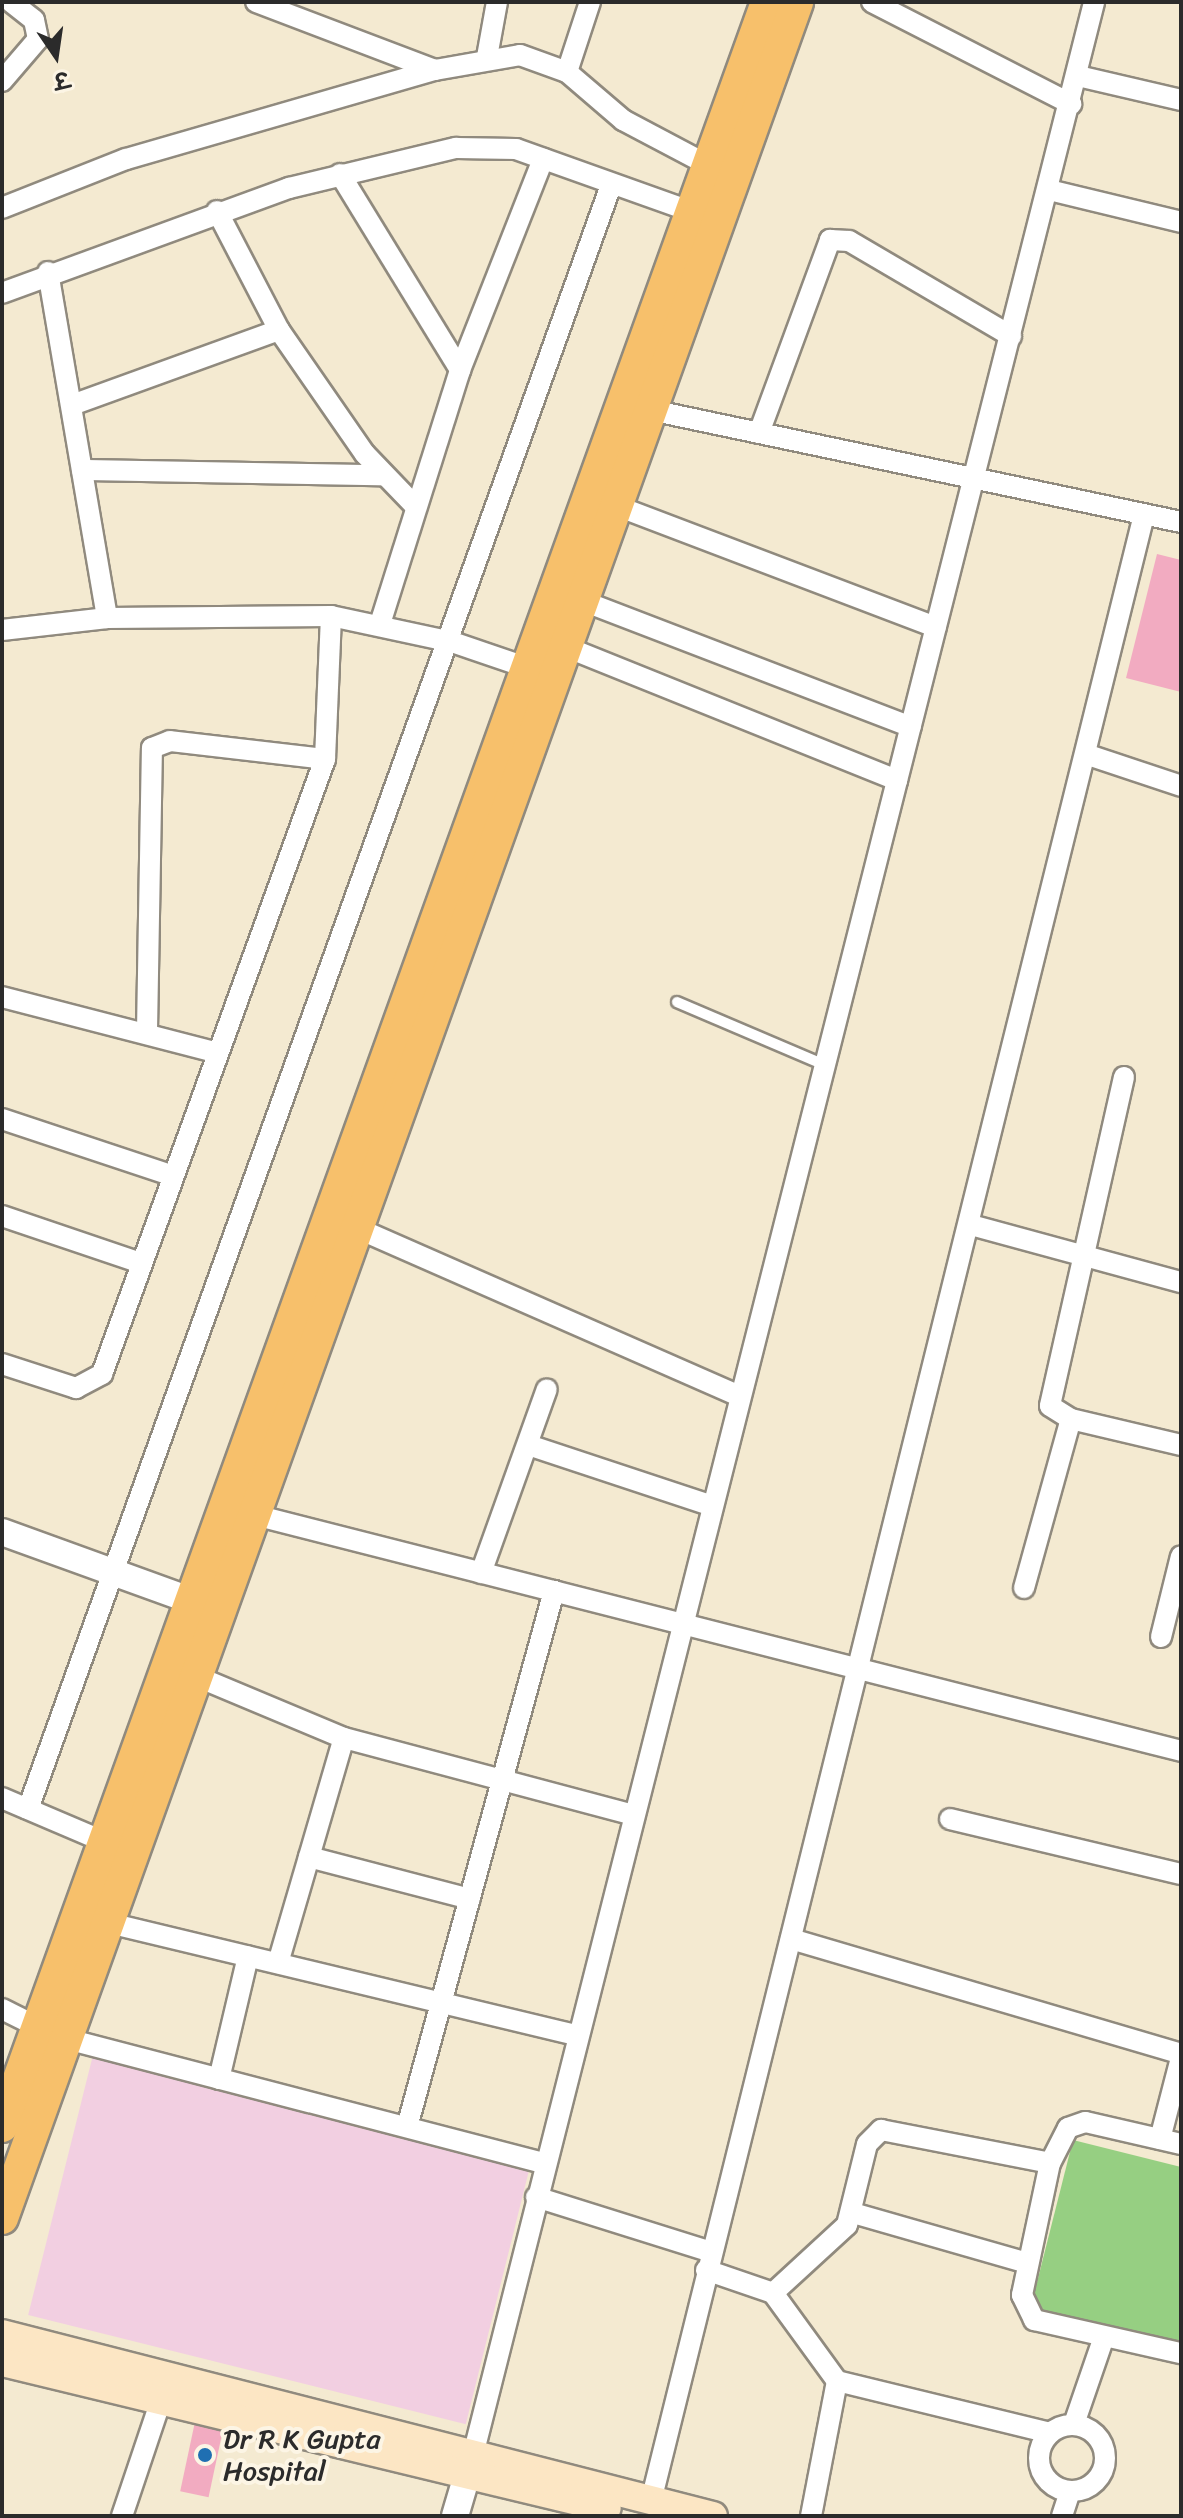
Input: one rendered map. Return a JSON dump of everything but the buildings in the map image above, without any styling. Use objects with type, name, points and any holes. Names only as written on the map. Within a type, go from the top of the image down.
[{"type":"main road","points":[[2,2218],[53,2033],[551,664],[583,601],[617,506],[638,408],[693,212],[767,2]]},
{"type":"main road","points":[[242,1511],[359,1229],[638,408],[797,2]]},
{"type":"main road","points":[[2,2126],[109,1923],[121,1847],[198,1677],[207,1606]]},
{"type":"main road","points":[[2,2334],[643,2508],[713,2516]]},
{"type":"main road","points":[[2,2362],[161,2400],[471,2461]]},
{"type":"street","points":[[2,81],[38,39],[34,20],[11,2]]},
{"type":"street","points":[[256,2],[435,70]]},
{"type":"street","points":[[487,57],[497,2]]},
{"type":"street","points":[[567,72],[590,2]]},
{"type":"street","points":[[872,2],[1071,104]]},
{"type":"street","points":[[455,2516],[936,627],[976,483],[1078,76],[1087,5]]},
{"type":"street","points":[[2,208],[126,159],[487,57],[543,59],[567,72],[623,120],[710,166]]},
{"type":"street","points":[[1078,76],[1181,100]]},
{"type":"street","points":[[2,293],[48,272],[217,211],[340,174],[488,146],[543,159],[610,188],[693,212]]},
{"type":"street","points":[[380,624],[414,505],[460,370],[543,159]]},
{"type":"street","points":[[340,174],[460,370]]},
{"type":"street","points":[[28,1809],[452,642],[610,188]]},
{"type":"street","points":[[1049,190],[1181,222]]},
{"type":"street","points":[[217,211],[279,330],[382,475],[414,505]]},
{"type":"street","points":[[759,433],[830,240],[849,241],[1011,336]]},
{"type":"street","points":[[48,272],[107,618]]},
{"type":"street","points":[[72,405],[279,330]]},
{"type":"street","points":[[638,408],[976,483],[1181,522]]},
{"type":"street","points":[[82,470],[382,475]]},
{"type":"street","points":[[617,506],[936,627]]},
{"type":"street","points":[[643,2508],[861,1669],[1088,755],[1144,515]]},
{"type":"street","points":[[583,601],[911,727]]},
{"type":"street","points":[[2,630],[107,618],[331,616],[380,624],[551,664],[897,780]]},
{"type":"street","points":[[2,1364],[76,1388],[96,1383],[325,759],[331,616]]},
{"type":"street","points":[[147,1031],[152,748],[170,741],[325,759]]},
{"type":"street","points":[[1088,755],[1181,786]]},
{"type":"street","points":[[2,997],[147,1031],[218,1053]]},
{"type":"street","points":[[1124,1077],[1051,1396],[1058,1415],[1181,1445]]},
{"type":"street","points":[[2,1119],[173,1176]]},
{"type":"street","points":[[2,1216],[141,1263]]},
{"type":"street","points":[[971,1225],[1181,1282]]},
{"type":"street","points":[[359,1229],[740,1396]]},
{"type":"street","points":[[481,1573],[547,1389]]},
{"type":"street","points":[[1024,1588],[1071,1419]]},
{"type":"street","points":[[528,1445],[712,1506]]},
{"type":"street","points":[[242,1511],[1181,1751]]},
{"type":"street","points":[[2,1532],[207,1606]]},
{"type":"street","points":[[1161,1637],[1181,1556]]},
{"type":"street","points":[[407,2127],[554,1591]]},
{"type":"street","points":[[198,1677],[344,1738],[633,1815]]},
{"type":"street","points":[[278,1963],[344,1738]]},
{"type":"street","points":[[2,1798],[121,1847]]},
{"type":"street","points":[[950,1819],[1181,1874]]},
{"type":"street","points":[[309,1857],[470,1899]]},
{"type":"street","points":[[109,1923],[577,2035]]},
{"type":"street","points":[[791,1939],[1181,2056],[1160,2139]]},
{"type":"street","points":[[219,2079],[248,1956]]},
{"type":"street","points":[[2,2009],[53,2033],[544,2163]]},
{"type":"street","points":[[1181,2144],[1076,2124],[1050,2163],[1022,2295],[1034,2320],[1103,2340],[1181,2353]]},
{"type":"street","points":[[773,2293],[853,2213],[867,2144],[881,2130],[1050,2163]]},
{"type":"street","points":[[536,2197],[708,2261],[773,2293],[837,2381],[1050,2433],[1074,2424],[1097,2436],[1106,2460],[1094,2483],[1070,2492]]},
{"type":"street","points":[[853,2213],[1027,2263]]},
{"type":"street","points":[[1074,2424],[1103,2340]]},
{"type":"street","points":[[811,2516],[837,2381]]},
{"type":"street","points":[[122,2516],[161,2400]]},
{"type":"street","points":[[1050,2433],[1040,2469],[1070,2492]]},
{"type":"street","points":[[1062,2516],[1070,2492]]},
{"type":"lane","points":[[677,1002],[825,1065]]},
{"type":"shaded area","points":[[93,2055],[531,2164],[466,2424],[28,2315]]},
{"type":"green space","points":[[1073,2140],[1181,2167],[1181,2348],[1030,2310]]},
{"type":"place","name":"Dr R K Gupta Hospital","points":[[205,2455]]}]
